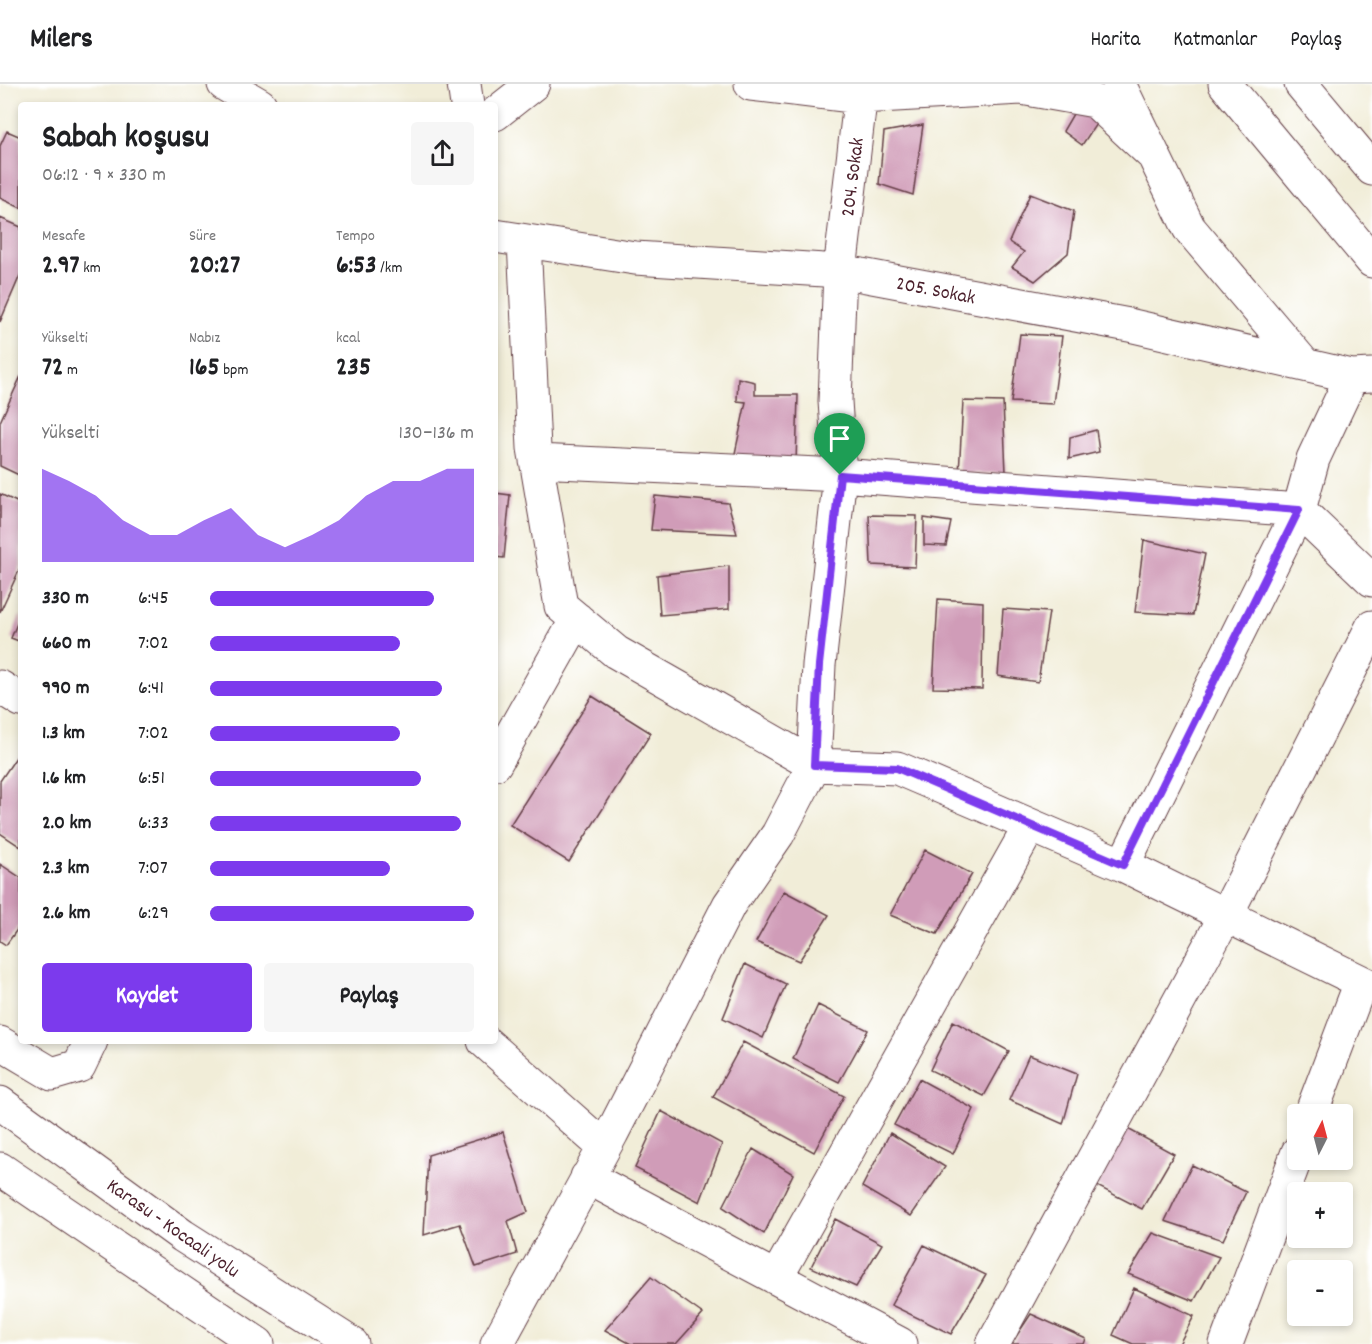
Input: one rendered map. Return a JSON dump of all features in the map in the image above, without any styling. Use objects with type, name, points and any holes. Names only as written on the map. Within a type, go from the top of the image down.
[{"type":"main road","points":[[224,84],[255,102]]},
{"type":"main road","points":[[464,84],[467,102]]},
{"type":"main road","points":[[498,112],[533,84]]},
{"type":"main road","points":[[751,84],[861,90],[1022,88],[1095,101],[1154,156]]},
{"type":"main road","points":[[1119,84],[1190,228],[1304,364]]},
{"type":"main road","points":[[1225,84],[1372,261]]},
{"type":"main road","points":[[1301,84],[1372,169]]},
{"type":"main road","name":"204. Sokak","points":[[814,765],[819,665],[840,475],[835,401],[840,271],[861,90]]},
{"type":"main road","points":[[510,239],[536,461],[561,606],[616,652],[814,765],[897,768],[1123,865],[1366,984],[1315,1104]]},
{"type":"main road","name":"205. Sokak","points":[[510,239],[635,258],[840,271],[1129,325],[1362,375]]},
{"type":"main road","points":[[1123,865],[1299,510],[1313,459],[1362,375]]},
{"type":"main road","points":[[536,461],[840,475],[1299,510],[1372,580]]},
{"type":"main road","points":[[498,759],[577,619]]},
{"type":"main road","points":[[993,1344],[1226,915],[1372,627]]},
{"type":"main road","points":[[0,687],[18,698]]},
{"type":"main road","points":[[497,1344],[604,1147],[729,905],[778,834],[814,765]]},
{"type":"main road","points":[[776,1278],[1030,826]]},
{"type":"main road","points":[[0,1043],[52,1074],[79,1066],[90,1044]]},
{"type":"main road","points":[[487,1044],[604,1147]]},
{"type":"main road","name":"Karasu - Kocaali yolu","points":[[0,1103],[183,1236],[352,1344]]},
{"type":"main road","points":[[0,1169],[258,1344]]},
{"type":"main road","points":[[1227,1344],[1291,1170]]},
{"type":"main road","points":[[587,1177],[900,1344]]},
{"type":"building","points":[[1077,107],[1098,121],[1082,145],[1063,131]]},
{"type":"building","points":[[923,125],[913,195],[879,184],[884,132]]},
{"type":"building","points":[[7,131],[18,136],[18,207],[0,198],[0,146]]},
{"type":"building","points":[[1030,194],[1074,211],[1068,253],[1035,281],[1012,267],[1024,252],[1009,242]]},
{"type":"building","points":[[0,218],[18,226],[18,280],[0,322]]},
{"type":"building","points":[[1020,334],[1062,336],[1053,404],[1011,402]]},
{"type":"building","points":[[738,378],[755,382],[755,395],[798,395],[796,463],[734,458],[746,402],[737,401]]},
{"type":"building","points":[[18,383],[18,475],[0,466],[0,422]]},
{"type":"building","points":[[963,401],[1003,402],[1006,473],[959,474]]},
{"type":"building","points":[[1096,430],[1099,452],[1069,459],[1070,437]]},
{"type":"building","points":[[498,493],[510,495],[504,558],[498,557]]},
{"type":"building","points":[[0,494],[18,503],[18,573],[0,612]]},
{"type":"building","points":[[655,496],[728,503],[737,534],[651,530]]},
{"type":"building","points":[[869,515],[917,516],[915,567],[871,565]]},
{"type":"building","points":[[924,518],[951,522],[946,546],[924,545]]},
{"type":"building","points":[[1144,540],[1205,554],[1193,615],[1135,612]]},
{"type":"building","points":[[729,566],[729,609],[660,615],[657,575]]},
{"type":"building","points":[[938,599],[983,602],[982,689],[933,688]]},
{"type":"building","points":[[1003,609],[1049,612],[1038,682],[998,676]]},
{"type":"building","points":[[18,621],[18,641],[11,638]]},
{"type":"building","points":[[592,696],[651,733],[569,862],[510,825]]},
{"type":"building","points":[[18,754],[18,845],[0,833],[0,781]]},
{"type":"building","points":[[925,850],[972,874],[937,934],[890,915]]},
{"type":"building","points":[[0,864],[18,876],[18,928],[6,945],[0,941]]},
{"type":"building","points":[[784,891],[829,915],[799,961],[756,942]]},
{"type":"building","points":[[745,964],[786,984],[763,1038],[723,1018]]},
{"type":"building","points":[[818,1005],[868,1030],[839,1082],[793,1059]]},
{"type":"building","points":[[953,1021],[1009,1051],[984,1096],[930,1070]]},
{"type":"building","points":[[743,1042],[844,1096],[814,1152],[713,1097]]},
{"type":"building","points":[[1029,1055],[1077,1074],[1063,1124],[1009,1100]]},
{"type":"building","points":[[919,1079],[974,1109],[953,1154],[894,1125]]},
{"type":"building","points":[[661,1111],[722,1144],[700,1202],[635,1168]]},
{"type":"building","points":[[1124,1127],[1174,1154],[1142,1209],[1097,1186]]},
{"type":"building","points":[[503,1132],[528,1212],[508,1221],[517,1254],[476,1267],[460,1224],[424,1235],[428,1155]]},
{"type":"building","points":[[890,1133],[945,1167],[911,1216],[862,1187]]},
{"type":"building","points":[[753,1149],[793,1174],[764,1234],[723,1207]]},
{"type":"building","points":[[1192,1165],[1246,1192],[1223,1240],[1165,1221]]},
{"type":"building","points":[[835,1219],[882,1244],[856,1287],[811,1267]]},
{"type":"building","points":[[1153,1233],[1219,1257],[1194,1301],[1128,1274]]},
{"type":"building","points":[[924,1245],[986,1275],[951,1334],[891,1305]]},
{"type":"building","points":[[651,1277],[703,1314],[676,1344],[631,1344],[605,1330]]},
{"type":"building","points":[[1134,1288],[1194,1316],[1179,1344],[1133,1344],[1113,1335]]},
{"type":"building","points":[[1031,1314],[1086,1339],[1084,1344],[1011,1344]]},
{"type":"route","points":[[840,475],[1299,510],[1123,865],[897,768],[814,765],[819,665],[840,475]]}]
